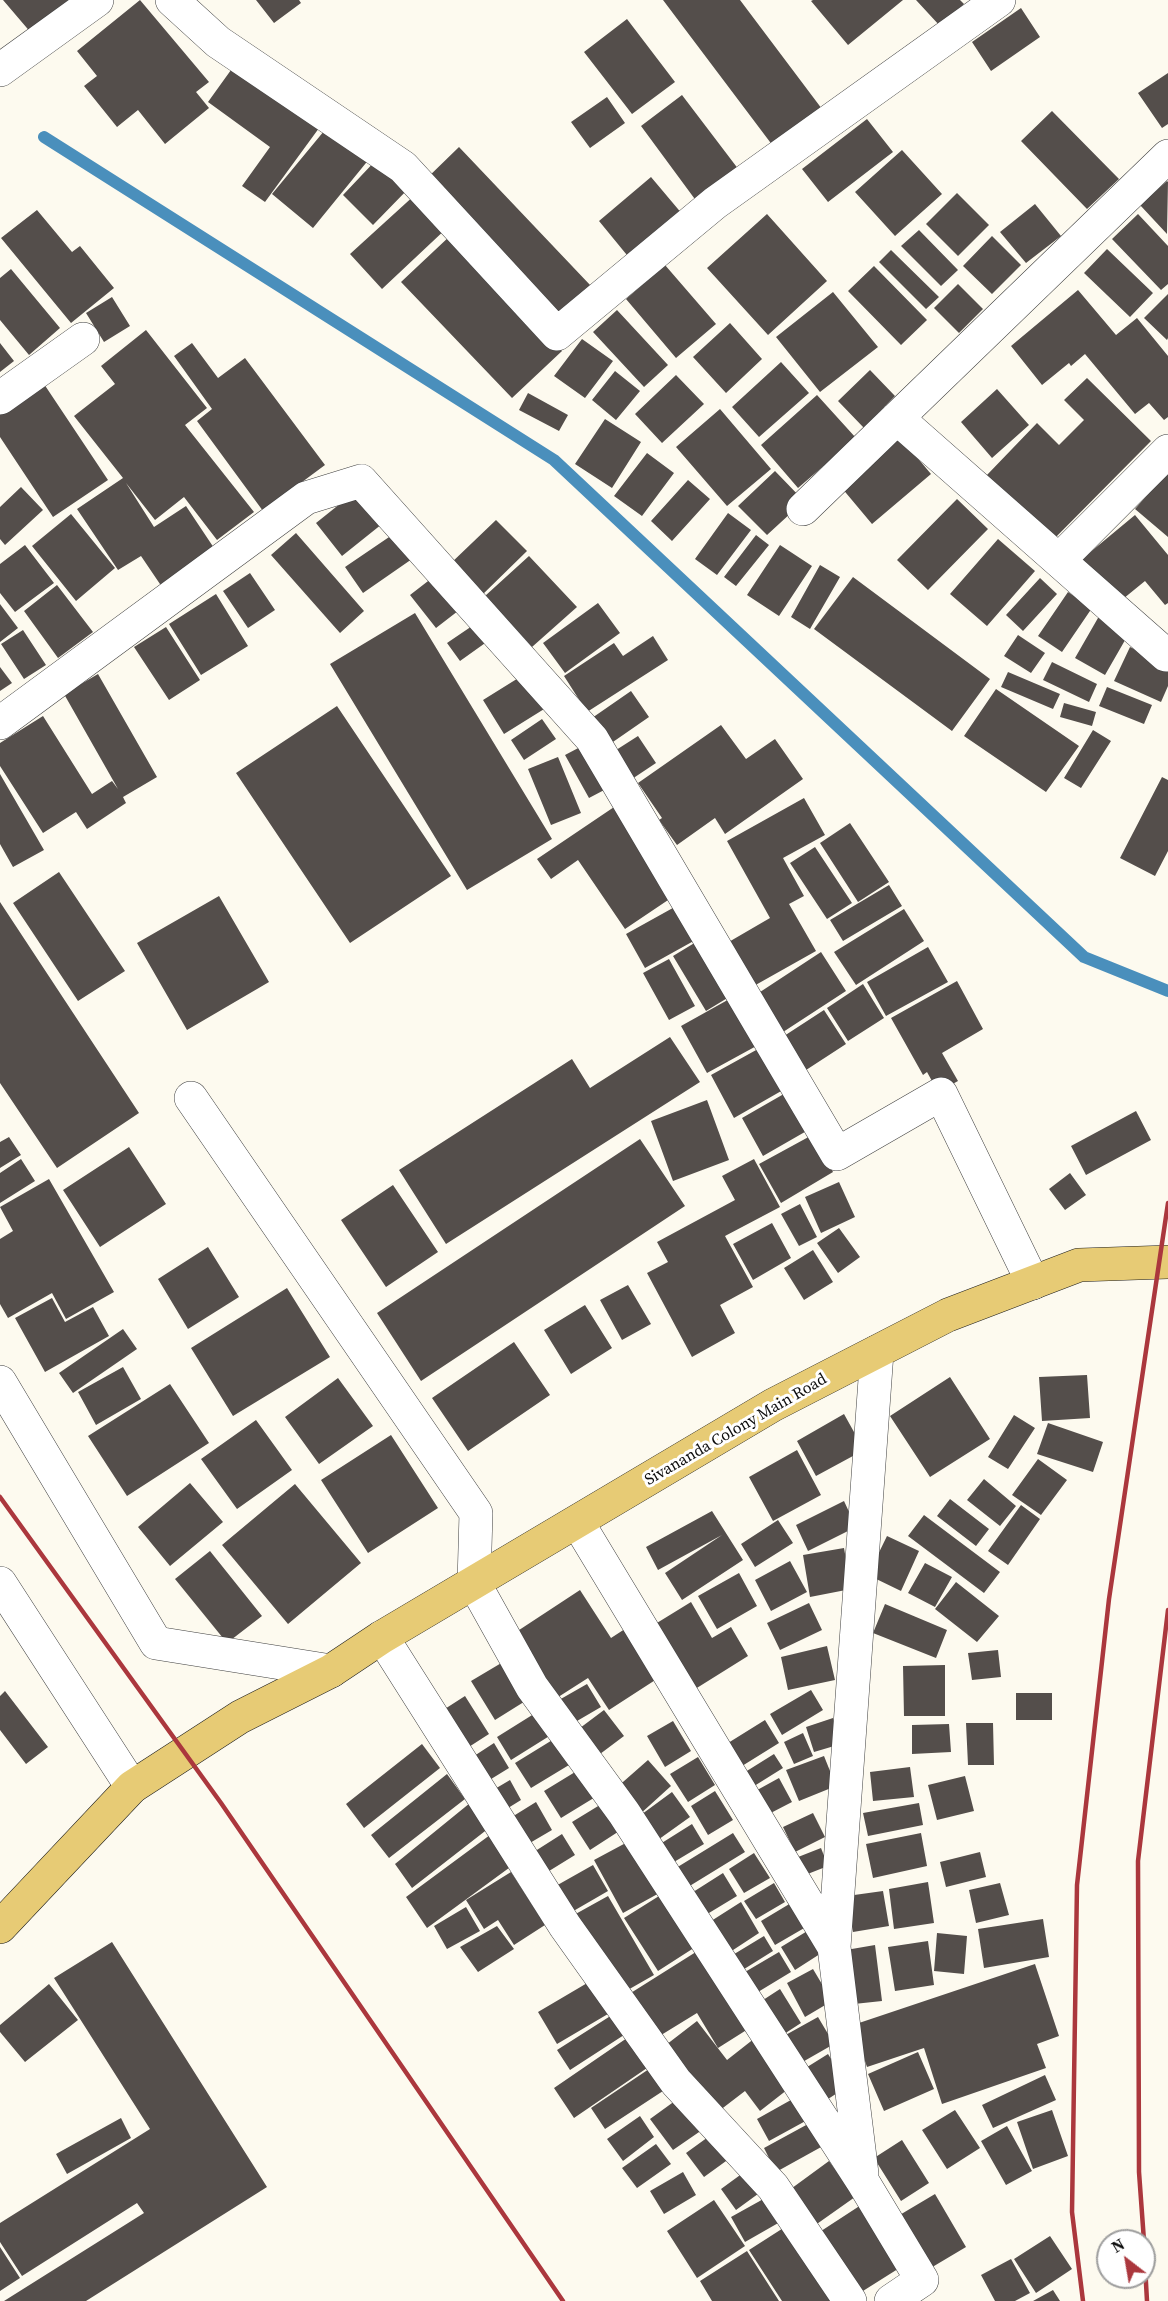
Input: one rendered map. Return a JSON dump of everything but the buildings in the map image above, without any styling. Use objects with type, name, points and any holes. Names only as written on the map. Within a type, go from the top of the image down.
[{"type":"main road","name":"Sivananda Colony Main Road","points":[[132,1787],[240,1717],[331,1671],[382,1638],[773,1406],[948,1316],[1079,1265],[1168,1262]]},
{"type":"main road","points":[[0,1927],[132,1787]]},
{"type":"street","points":[[0,70],[97,0]]},
{"type":"street","points":[[172,0],[219,42],[403,167],[557,334],[715,203],[999,0]]},
{"type":"street","points":[[803,509],[1168,156]]},
{"type":"street","points":[[0,398],[83,339]]},
{"type":"street","points":[[897,418],[1166,655]]},
{"type":"street","points":[[1059,560],[1168,451]]},
{"type":"street","points":[[0,723],[306,498],[361,481],[592,739],[837,1154],[941,1094],[1033,1283]]},
{"type":"street","points":[[191,1098],[476,1513],[474,1583],[532,1687],[624,1813],[863,2182],[922,2280],[891,2301]]},
{"type":"street","points":[[863,2182],[834,1947],[877,1352]]},
{"type":"street","points":[[0,1382],[156,1643],[331,1671]]},
{"type":"street","points":[[578,1523],[834,1947]]},
{"type":"street","points":[[0,1583],[132,1787]]},
{"type":"street","points":[[382,1638],[566,1926],[676,2082],[774,2187],[850,2301]]},
{"type":"waterway","points":[[44,137],[554,460],[1084,957],[1168,991]]},
{"type":"railway","points":[[1083,2301],[1072,2212],[1077,1885],[1109,1599],[1168,1203]]},
{"type":"railway","points":[[0,1497],[221,1803],[563,2301]]},
{"type":"railway","points":[[1143,2229],[1139,2172],[1138,1861],[1168,1610]]},
{"type":"railway","points":[[1146,2289],[1147,2301]]}]
